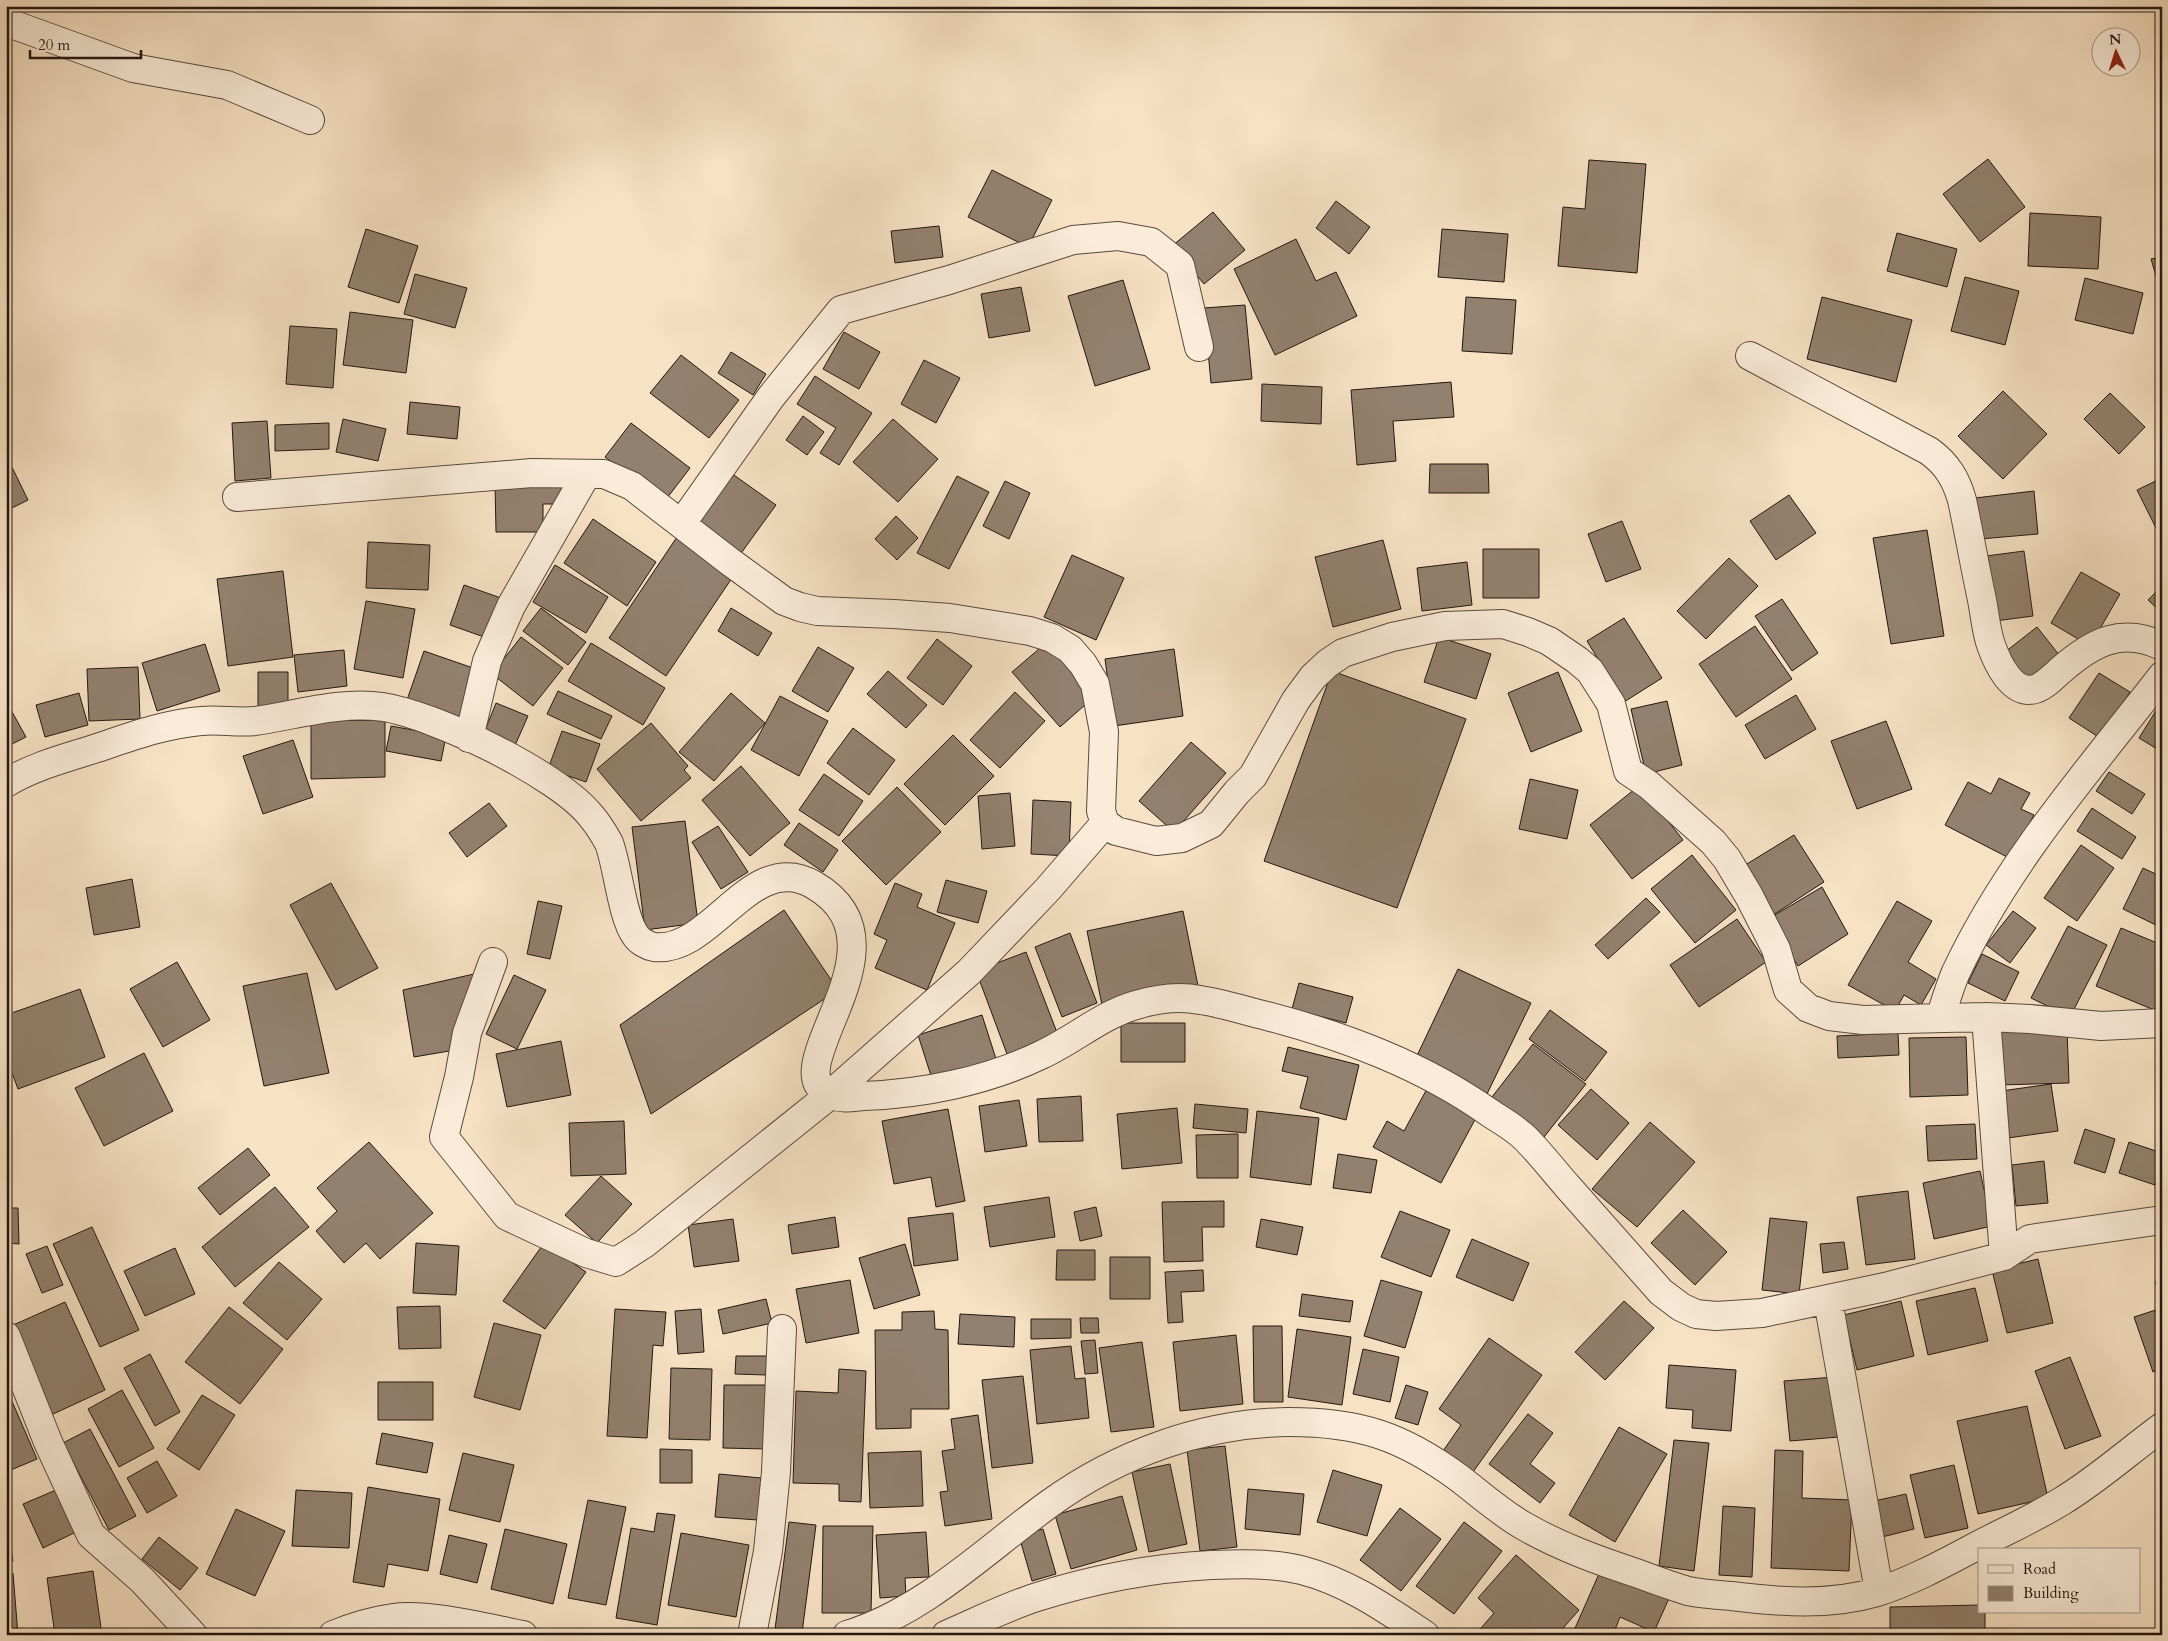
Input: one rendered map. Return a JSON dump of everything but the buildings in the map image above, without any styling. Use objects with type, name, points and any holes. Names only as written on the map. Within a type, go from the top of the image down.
[{"type":"street","points":[[6,22],[133,68],[226,85],[310,120]]},
{"type":"street","points":[[682,522],[771,398],[841,310],[949,280],[1073,240],[1118,236],[1151,242],[1180,265],[1199,347]]},
{"type":"street","points":[[1750,356],[1930,451],[1942,460],[1958,485],[1962,500],[1990,643],[2006,676],[2015,684],[2024,689],[2035,689],[2045,684],[2076,657],[2097,644],[2114,638],[2132,638],[2162,646]]},
{"type":"street","points":[[236,497],[532,473],[604,474],[632,486],[784,601],[800,607],[816,611],[950,618],[1030,631],[1052,638],[1070,649],[1084,664],[1095,684],[1101,707],[1104,732],[1101,811],[1105,823],[1116,831],[1156,841],[1182,838],[1212,824],[1236,792],[1253,776],[1296,700],[1313,677],[1342,653],[1392,638],[1446,626],[1503,624],[1549,641],[1590,671],[1611,704],[1628,771],[1649,785],[1713,842],[1727,859],[1749,896],[1776,949],[1788,990],[1808,1008],[1829,1016],[1863,1020],[1986,1017],[2101,1026],[2162,1022]]},
{"type":"street","points":[[469,738],[487,661],[511,606],[586,475]]},
{"type":"street","points":[[1940,1018],[1956,973],[1983,919],[2024,856],[2162,676]]},
{"type":"street","points":[[6,783],[27,771],[169,726],[211,720],[250,722],[333,707],[385,707],[411,715],[469,738],[548,779],[588,811],[610,845],[630,922],[637,939],[651,947],[682,944],[747,893],[769,880],[794,877],[811,882],[842,908],[850,925],[853,939],[852,956],[842,995],[828,1025],[817,1064],[818,1082],[822,1090],[842,1097],[898,1095],[966,1081],[995,1073],[1046,1054],[1114,1014],[1138,1004],[1174,999],[1200,999],[1303,1026],[1348,1041],[1390,1057],[1434,1078],[1469,1098],[1522,1135],[1661,1292],[1681,1307],[1696,1314],[1724,1316],[1762,1313],[1828,1300],[2004,1256],[2030,1239],[2162,1220]]},
{"type":"street","points":[[493,962],[466,1033],[459,1077],[444,1137],[507,1216],[586,1253],[616,1262],[644,1244],[831,1094],[969,972],[1048,889],[1105,823]]},
{"type":"street","points":[[1986,1017],[2004,1256]]},
{"type":"street","points":[[1828,1300],[1879,1591]]},
{"type":"street","points":[[752,1635],[768,1551],[776,1472],[782,1329]]},
{"type":"street","points":[[6,1336],[48,1442],[91,1535],[142,1580],[193,1635]]},
{"type":"street","points":[[847,1635],[896,1615],[940,1588],[1051,1502],[1096,1473],[1183,1438],[1227,1427],[1287,1422],[1332,1424],[1366,1429],[1405,1443],[1456,1476],[1522,1525],[1582,1554],[1690,1591],[1762,1600],[1813,1603],[1879,1591],[1944,1563],[2062,1501],[2162,1427]]},
{"type":"street","points":[[946,1635],[1036,1598],[1129,1573],[1167,1568],[1233,1564],[1280,1566],[1302,1570],[1326,1578],[1362,1593],[1425,1635]]},
{"type":"street","points":[[334,1635],[365,1624],[394,1618],[428,1618],[523,1635]]}]
